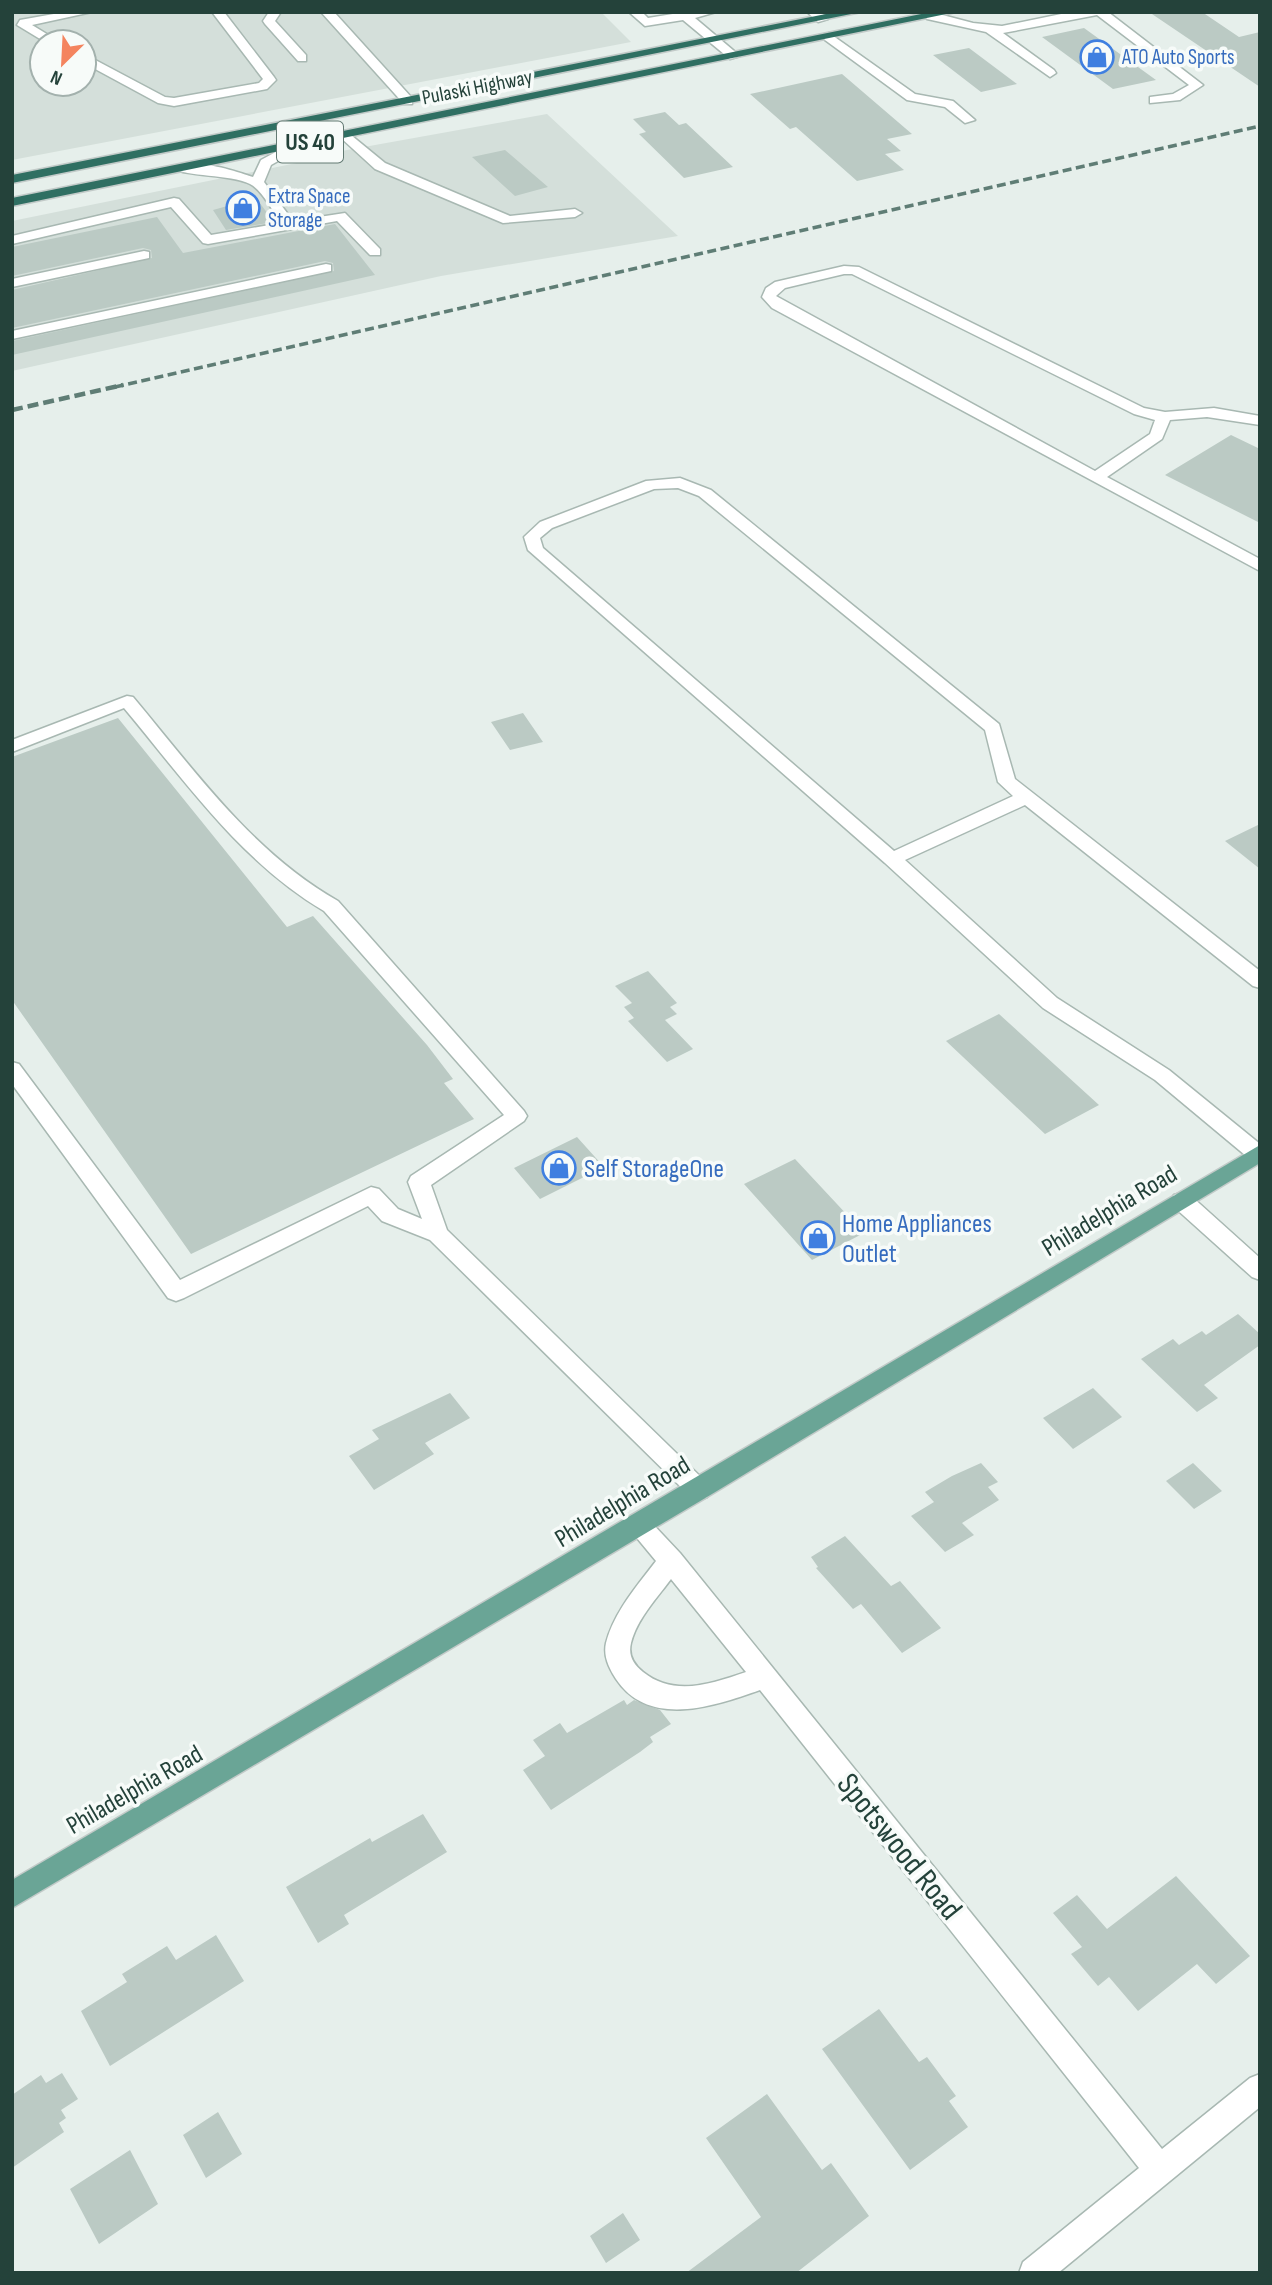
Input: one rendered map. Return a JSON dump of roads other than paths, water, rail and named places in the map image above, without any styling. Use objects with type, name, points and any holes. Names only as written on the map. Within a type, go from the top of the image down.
[{"type":"highway","name":"Pulaski Highway","points":[[12,179],[715,40],[817,16],[855,12]]},
{"type":"highway","name":"Pulaski Highway","points":[[12,202],[950,12]]},
{"type":"main road","name":"Philadelphia Road","points":[[12,1895],[639,1526],[1259,1154]]},
{"type":"street","points":[[32,28],[24,23],[86,12]]},
{"type":"street","points":[[98,66],[162,100],[174,102],[263,86],[270,80],[218,12]]},
{"type":"street","points":[[275,12],[268,21],[302,58]]},
{"type":"street","points":[[327,12],[408,101]]},
{"type":"street","points":[[635,12],[645,22],[710,12]]},
{"type":"street","points":[[1026,23],[1035,12]]},
{"type":"street","points":[[931,16],[991,30],[1095,12]]},
{"type":"street","points":[[1100,12],[1197,85],[1176,97],[1154,100]]},
{"type":"street","points":[[686,16],[734,56]]},
{"type":"street","points":[[991,30],[1050,73]]},
{"type":"street","points":[[829,37],[911,97],[949,104],[969,120]]},
{"type":"street","points":[[346,135],[380,166],[508,220],[575,213]]},
{"type":"street","points":[[257,182],[266,163],[298,144]]},
{"type":"street","points":[[181,168],[218,170],[257,182],[290,226]]},
{"type":"street","points":[[12,240],[174,202],[208,240],[340,216],[375,252]]},
{"type":"street","points":[[12,283],[144,255]]},
{"type":"street","points":[[12,335],[326,268]]},
{"type":"street","points":[[1260,421],[1226,413],[1195,411],[1163,419],[1139,411],[854,270],[780,285],[771,291],[769,297],[777,305],[1082,467],[1260,566]]},
{"type":"street","points":[[1098,476],[1157,436],[1163,419]]},
{"type":"street","points":[[1259,1154],[1162,1075],[1049,1003],[892,859],[536,550],[532,537],[546,525],[652,484],[680,483],[705,493],[993,728],[1007,782],[1260,981]]},
{"type":"street","points":[[12,746],[127,701],[260,855],[315,898],[331,906],[509,1106],[517,1116],[506,1126],[419,1182],[438,1234]]},
{"type":"street","points":[[892,859],[1027,797]]},
{"type":"street","points":[[12,1069],[176,1292],[371,1195],[390,1216],[438,1234],[699,1490]]},
{"type":"street","points":[[1182,1201],[1260,1270]]},
{"type":"street","name":"Spotswood Road","points":[[639,1526],[671,1560],[1159,2169]]},
{"type":"street","points":[[671,1560],[627,1623],[618,1643],[619,1661],[631,1678],[659,1697],[682,1701],[765,1677]]},
{"type":"street","points":[[1034,2273],[1260,2088]]},
{"type":"railway","points":[[115,387],[1260,126]]},
{"type":"railway","points":[[12,410],[123,385]]},
{"type":"place","name":"ATO Auto Sports","points":[[1097,57]]},
{"type":"place","name":"Extra Space Storage","points":[[243,208]]},
{"type":"place","name":"Self StorageOne","points":[[559,1168]]},
{"type":"place","name":"Home Appliances Outlet","points":[[818,1238]]}]
